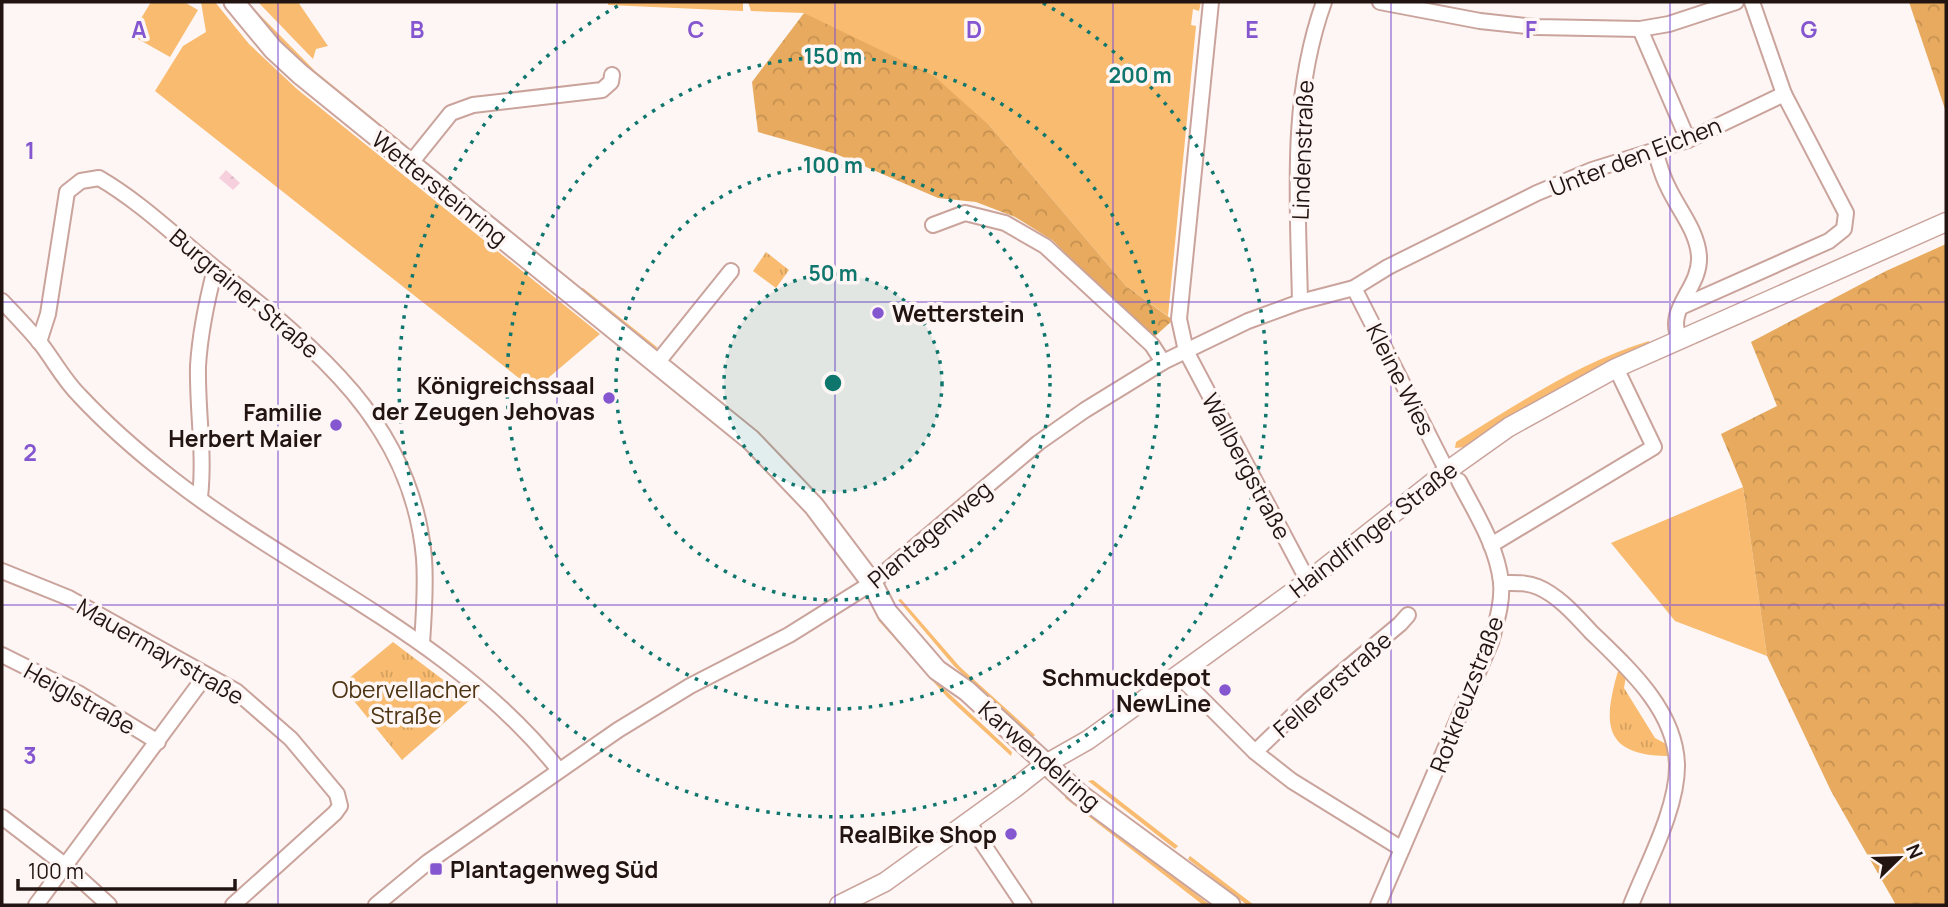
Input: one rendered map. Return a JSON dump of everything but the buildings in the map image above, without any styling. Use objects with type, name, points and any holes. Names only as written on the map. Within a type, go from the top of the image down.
[{"type":"main road","name":"Wettersteinring","points":[[234,2],[286,62],[656,363],[779,467],[814,506],[872,583]]},
{"type":"main road","name":"Karwendelring","points":[[872,583],[887,612],[937,670],[967,691],[1021,739],[1044,765],[1230,905]]},
{"type":"street","points":[[1186,351],[1179,319],[1211,2]]},
{"type":"street","name":"Lindenstraße","points":[[1300,302],[1299,114],[1310,42],[1324,2]]},
{"type":"street","points":[[1380,2],[1480,21],[1640,29],[1669,24],[1735,2]]},
{"type":"street","points":[[1683,306],[1829,241],[1844,229],[1846,213],[1784,94],[1752,2]]},
{"type":"street","points":[[1640,29],[1688,140]]},
{"type":"street","points":[[410,164],[451,113],[472,105],[602,90],[611,82],[612,75]]},
{"type":"street","name":"Unter den Eichen","points":[[1186,351],[1248,321],[1300,302],[1354,288],[1388,267],[1537,193],[1592,170],[1688,140],[1784,94]]},
{"type":"street","points":[[1655,151],[1667,187],[1697,244],[1698,271],[1683,306],[1675,315],[1673,327],[1680,340]]},
{"type":"street","name":"Burgrainer Straße","points":[[39,342],[48,314],[67,192],[81,181],[99,178],[116,188],[281,318],[327,362],[374,420],[398,459],[413,498],[424,558],[422,643]]},
{"type":"street","points":[[933,225],[965,214],[1005,223],[1045,246],[1152,345],[1163,362]]},
{"type":"street","name":"Haindlfinger Straße","points":[[839,905],[885,882],[969,823],[1044,765],[1088,740],[1453,476],[1509,427],[1616,368],[1946,222]]},
{"type":"street","points":[[200,497],[203,468],[198,367],[206,303],[215,268]]},
{"type":"street","points":[[656,363],[731,271]]},
{"type":"street","name":"Kleine Wies","points":[[1354,288],[1453,476]]},
{"type":"street","points":[[2,300],[39,342],[77,394],[126,440],[200,497],[422,643],[486,695],[539,745],[559,770]]},
{"type":"street","name":"Plantagenweg","points":[[376,905],[428,862],[559,770],[690,686],[789,635],[872,583],[1038,443],[1084,410],[1186,351]]},
{"type":"street","name":"Wallbergstraße","points":[[1186,351],[1308,582]]},
{"type":"street","points":[[1491,545],[1654,447],[1616,368]]},
{"type":"street","name":"Rotkreuzstraße","points":[[1378,905],[1491,642],[1500,605],[1501,583],[1491,545],[1453,476]]},
{"type":"street","name":"Mauermayrstraße","points":[[2,571],[69,598],[236,691],[269,718],[303,753],[340,801],[335,813],[233,905]]},
{"type":"street","points":[[1501,583],[1523,582],[1539,588],[1576,617],[1640,683],[1661,714],[1671,736],[1677,765],[1674,795],[1630,905]]},
{"type":"street","name":"Fellererstraße","points":[[1255,752],[1309,700],[1408,615]]},
{"type":"street","name":"Heiglstraße","points":[[2,655],[78,693],[158,742]]},
{"type":"street","points":[[1178,675],[1255,752],[1292,781],[1402,849]]},
{"type":"street","name":"Heiglstraße","points":[[36,905],[206,676]]},
{"type":"street","points":[[2,817],[66,866],[109,905]]},
{"type":"street","points":[[969,823],[1024,905]]},
{"type":"green space","points":[[151,2],[184,2],[198,10],[170,57],[131,35]]},
{"type":"green space","points":[[201,2],[215,2],[249,44],[297,89],[600,334],[534,390],[155,91],[183,46],[206,32]]},
{"type":"green space","points":[[243,2],[247,2],[315,71],[407,146],[402,146],[319,78],[279,41]]},
{"type":"green space","points":[[258,2],[298,2],[328,46],[316,49],[313,59]]},
{"type":"green space","points":[[608,2],[743,2],[743,11],[608,5]]},
{"type":"green space","points":[[748,2],[1201,2],[1199,11],[1193,9],[1191,25],[1196,26],[1168,316],[1126,286],[990,126],[804,13],[751,11]]},
{"type":"green space","points":[[1909,2],[1946,2],[1946,112]]},
{"type":"green space","points":[[804,13],[934,76],[990,126],[1126,286],[1173,320],[1153,338],[1052,240],[1015,217],[976,202],[938,198],[836,154],[758,132],[752,82]]},
{"type":"green space","points":[[1946,244],[1946,905],[1896,905],[1831,791],[1767,656],[1743,487],[1721,434],[1777,406],[1751,342],[1886,271]]},
{"type":"green space","points":[[766,252],[789,270],[776,288],[753,271]]},
{"type":"green space","points":[[583,288],[658,348],[654,349],[579,289]]},
{"type":"green space","points":[[1649,341],[1649,345],[1466,447],[1455,448],[1456,442],[1573,372]]},
{"type":"green space","points":[[1743,487],[1767,656],[1675,621],[1611,543]]},
{"type":"green space","points":[[901,599],[960,667],[1035,735],[1032,738],[954,666],[898,600]]},
{"type":"green space","points":[[881,618],[941,686],[1012,752],[1011,756],[947,697],[878,620]]},
{"type":"green space","name":"Obervellacher Straße","points":[[393,642],[470,700],[402,760],[341,685]]},
{"type":"green space","points":[[1618,671],[1626,676],[1624,688],[1655,738],[1668,745],[1667,756],[1630,750],[1619,742],[1613,733],[1610,706]]},
{"type":"green space","points":[[1093,780],[1178,846],[1175,849],[1088,781]]},
{"type":"green space","points":[[1066,794],[1210,905],[1203,905],[1065,798]]},
{"type":"green space","points":[[1190,856],[1254,905],[1247,905],[1188,859]]},
{"type":"water","points":[[226,170],[240,183],[233,190],[219,178]]},
{"type":"place","name":"Wetterstein","points":[[878,313]]},
{"type":"place","name":"Königreichssaal der Zeugen Jehovas","points":[[609,398]]},
{"type":"place","name":"Familie Herbert Maier","points":[[336,425]]},
{"type":"place","name":"Schmuckdepot NewLine","points":[[1225,690]]},
{"type":"place","name":"RealBike Shop","points":[[1011,834]]},
{"type":"place","name":"Plantagenweg Süd","points":[[436,869]]}]
